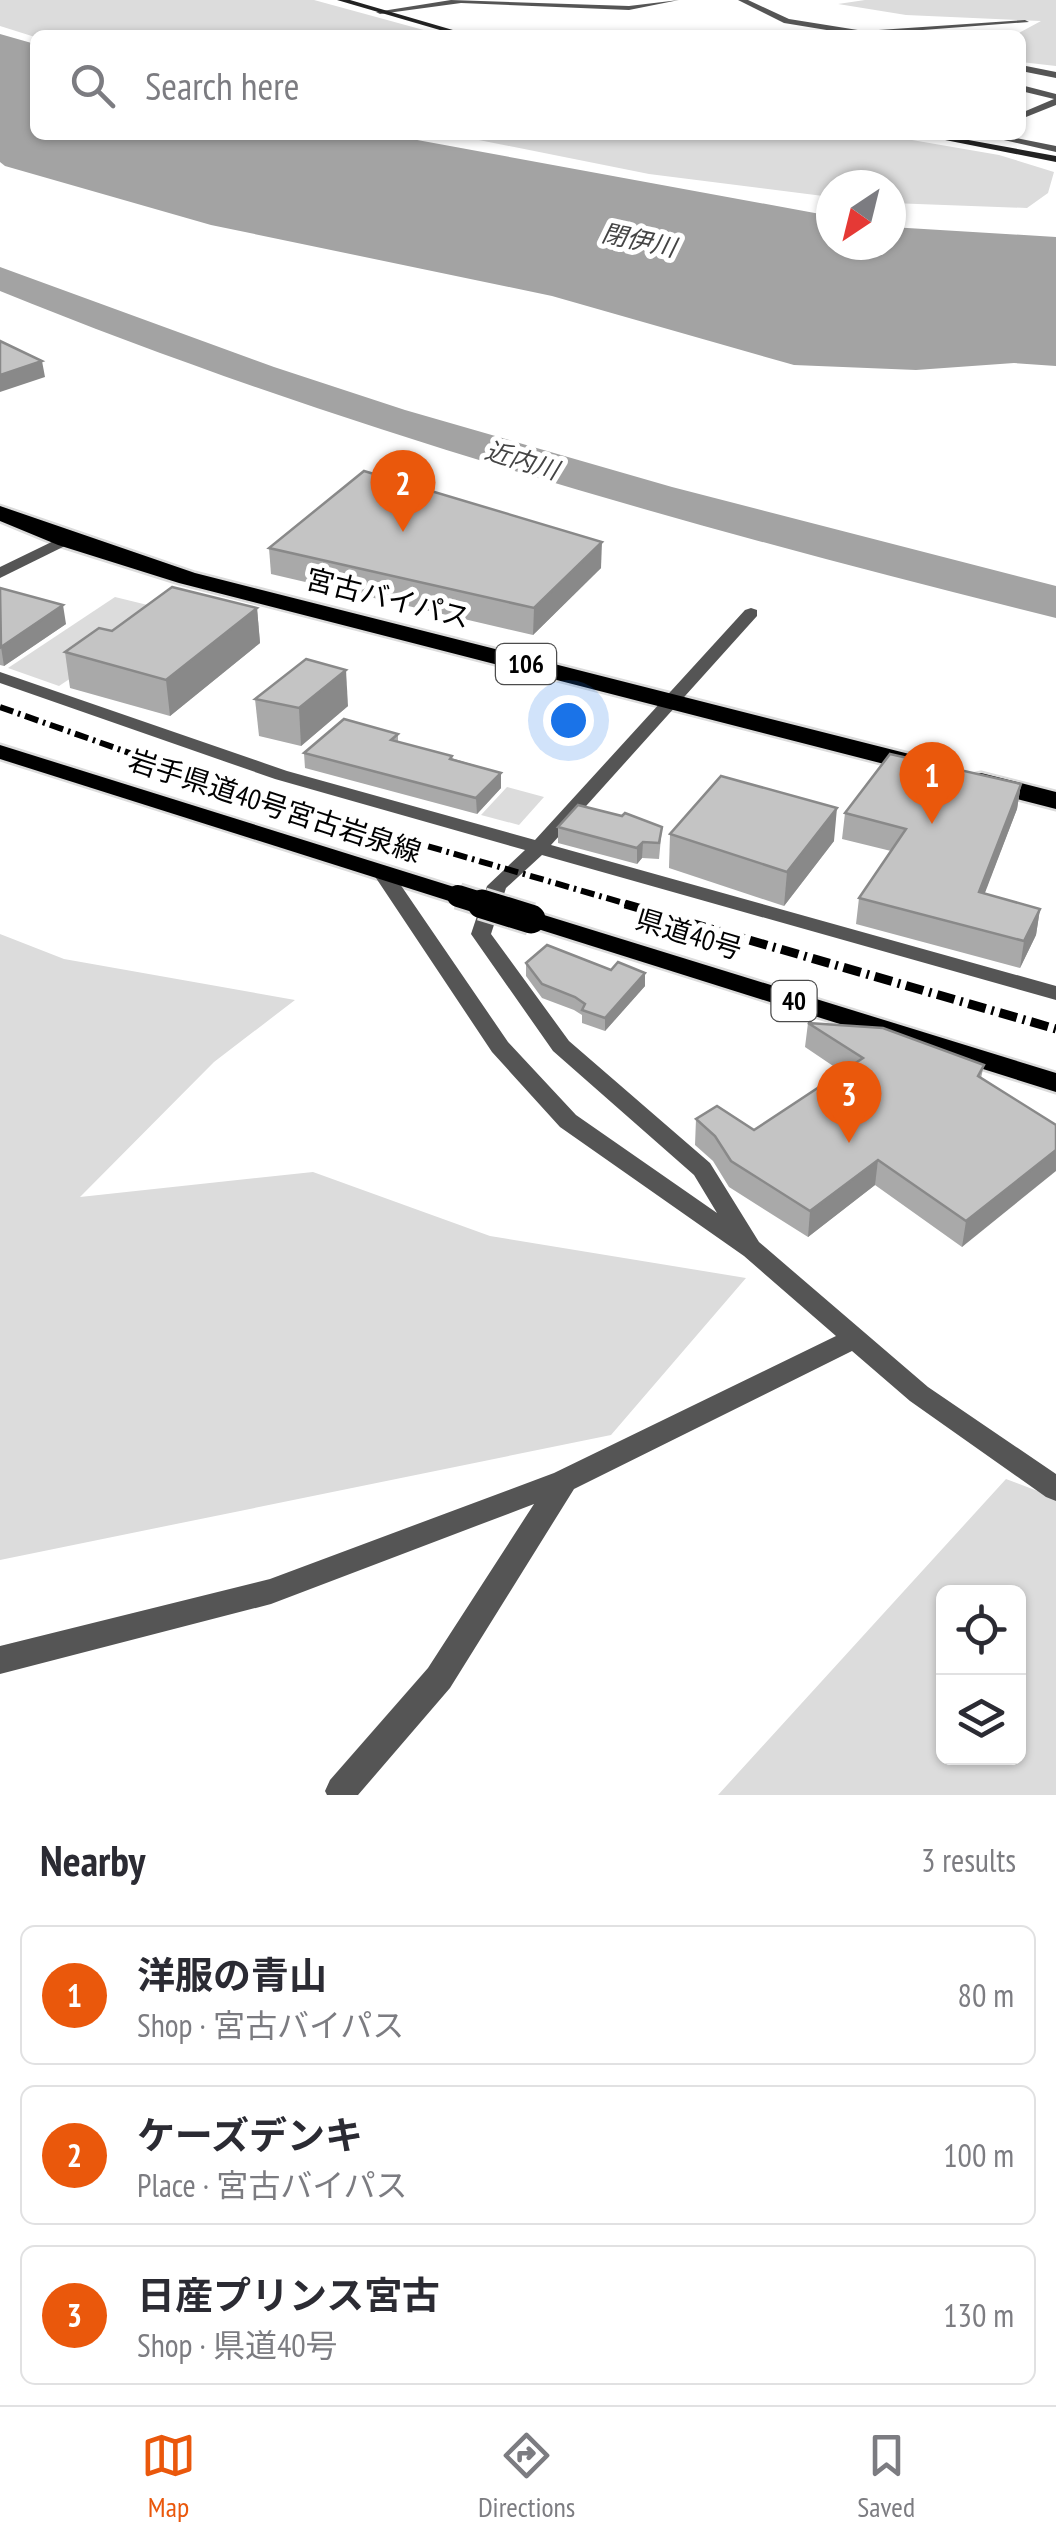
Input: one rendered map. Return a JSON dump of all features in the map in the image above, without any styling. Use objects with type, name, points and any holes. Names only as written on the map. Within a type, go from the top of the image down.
[{"type":"highway","name":"宮古バイパス","points":[[0,512],[66,540],[187,578],[1056,801]]},
{"type":"main road","points":[[342,0],[447,30]]},
{"type":"main road","points":[[953,140],[1056,158]]},
{"type":"main road","name":"岩手県道40号宮古岩泉線","points":[[0,752],[531,919]]},
{"type":"main road","name":"県道40号","points":[[531,919],[1056,1083]]},
{"type":"street","points":[[380,12],[465,1],[629,8],[676,0]]},
{"type":"street","points":[[742,0],[787,21],[844,30]]},
{"type":"street","points":[[921,30],[1026,22]]},
{"type":"street","points":[[1026,69],[1056,75]]},
{"type":"street","points":[[1026,90],[1056,101]]},
{"type":"street","points":[[1026,114],[1056,101]]},
{"type":"street","points":[[1014,140],[1056,148]]},
{"type":"street","points":[[0,572],[66,540]]},
{"type":"street","points":[[751,614],[539,847],[497,886],[480,934],[561,1046],[702,1170],[753,1250]]},
{"type":"street","points":[[0,677],[281,775],[1056,993]]},
{"type":"street","points":[[382,872],[500,1047],[568,1121],[753,1250],[852,1340],[996,1451],[1056,1489]]},
{"type":"street","points":[[0,1660],[272,1591],[564,1481],[852,1340]]},
{"type":"street","points":[[341,1791],[439,1678],[564,1481]]},
{"type":"shaded area","points":[[0,0],[314,0],[424,30],[30,30],[30,35],[0,26]]},
{"type":"shaded area","points":[[865,0],[1056,0],[1056,66],[1026,63],[1024,30],[1041,21],[906,15],[838,4]]},
{"type":"shaded area","points":[[479,140],[912,140],[999,155],[1054,172],[1048,193],[1027,208],[906,204],[906,170],[816,170],[816,195],[649,174]]},
{"type":"shaded area","points":[[115,597],[172,611],[59,686],[8,668]]},
{"type":"shaded area","points":[[507,787],[544,797],[519,825],[481,815]]},
{"type":"shaded area","points":[[0,934],[64,959],[295,1000],[214,1062],[80,1197],[313,1172],[490,1236],[746,1278],[611,1435],[0,1560]]},
{"type":"shaded area","points":[[1006,1479],[1056,1498],[1056,1795],[718,1795]]},
{"type":"water","name":"閉伊川","points":[[0,34],[30,43],[30,140],[417,140],[816,213],[816,260],[906,260],[906,228],[1056,237],[1056,366],[1014,363],[916,370],[794,365],[552,296],[211,225],[0,162]]},
{"type":"building","points":[[0,341],[42,361],[0,375]]},
{"type":"building","points":[[364,471],[602,542],[534,608],[269,548]]},
{"type":"building","points":[[172,587],[257,608],[166,680],[65,652],[99,628],[112,631]]},
{"type":"building","points":[[0,588],[63,605],[1,647]]},
{"type":"building","points":[[306,659],[346,670],[299,708],[255,699]]},
{"type":"building","points":[[344,719],[398,734],[391,740],[501,773],[476,798],[304,753]]},
{"type":"building","points":[[890,754],[1021,784],[979,892],[1040,909],[1024,941],[859,898],[906,829],[845,813]]},
{"type":"building","points":[[721,776],[837,808],[787,872],[670,834]]},
{"type":"building","points":[[578,805],[622,816],[625,813],[662,827],[659,843],[643,842],[637,848],[558,827]]},
{"type":"building","points":[[547,945],[611,970],[618,962],[645,973],[605,1018],[582,1010],[585,1004],[575,997],[542,984],[526,963]]},
{"type":"building","points":[[808,1023],[883,1028],[984,1065],[978,1076],[1056,1125],[1056,1150],[966,1221],[878,1160],[810,1211],[731,1161],[715,1136],[696,1119],[717,1106],[754,1130],[863,1058]]},
{"type":"waterway","name":"近内川","points":[[0,278],[259,376],[522,460],[1056,602]]},
{"type":"railway","points":[[0,707],[231,789],[634,906]]},
{"type":"railway","points":[[625,904],[1056,1029]]},
{"type":"place","name":"ケーズデンキ","points":[[403,532]]},
{"type":"place","name":"洋服の青山","points":[[932,824]]},
{"type":"place","name":"日産プリンス宮古","points":[[849,1143]]}]
